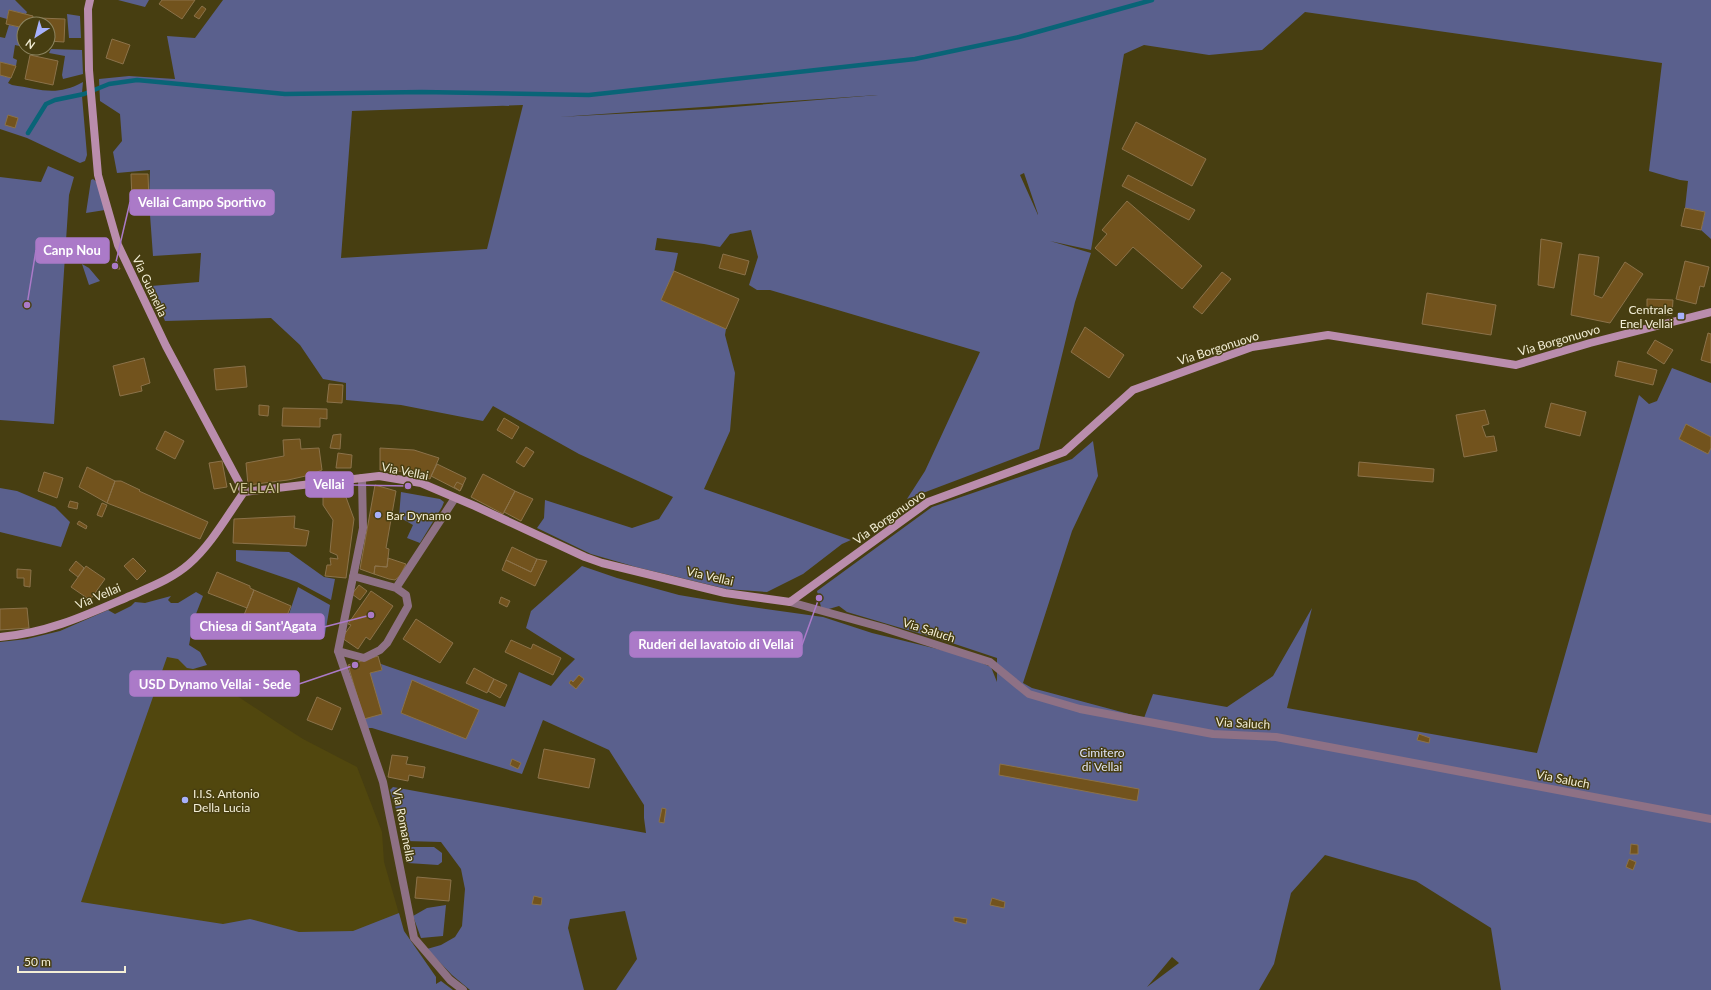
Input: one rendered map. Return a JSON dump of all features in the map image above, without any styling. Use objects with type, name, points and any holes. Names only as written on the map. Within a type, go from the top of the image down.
[{"type":"street","name":"Via Guanella","points":[[90,0],[88,17],[90,82],[98,175],[118,244],[166,346],[244,492]]},
{"type":"street","name":"Via Borgonuovo","points":[[790,602],[928,502],[1064,452],[1134,390],[1252,347],[1328,335],[1516,365],[1590,343],[1711,312]]},
{"type":"street","name":"Via Vellai","points":[[0,637],[23,635],[63,624],[176,574],[200,553],[244,492],[379,476],[421,483],[522,527],[585,557],[602,563],[725,593],[790,602]]},
{"type":"street","points":[[353,576],[396,588],[406,596],[408,606],[387,644],[379,651],[364,658],[338,651],[353,576],[363,528],[362,478]]},
{"type":"street","points":[[396,588],[455,498]]},
{"type":"street","name":"Via Saluch","points":[[790,602],[884,628],[990,662],[1029,694],[1080,709],[1213,734],[1276,737],[1711,819]]},
{"type":"street","name":"Via Romanella","points":[[338,651],[383,782],[414,938],[450,980],[464,990]]},
{"type":"shaded area","name":"I.I.S. Antonio Della Lucia","points":[[108,610],[303,739],[357,767],[382,832],[384,862],[404,931],[436,977],[436,990],[0,990],[0,642],[27,639],[60,631]]},
{"type":"green space","points":[[0,0],[15,0],[27,12],[26,14],[9,10],[7,19],[0,17]]},
{"type":"green space","points":[[118,0],[149,0],[145,7]]},
{"type":"green space","points":[[223,0],[1711,0],[1711,239],[1701,230],[1705,212],[1685,208],[1688,181],[1649,171],[1662,63],[1305,12],[1262,50],[1209,55],[1144,45],[1124,54],[1091,250],[1050,241],[1091,253],[1075,302],[1039,449],[907,499],[925,471],[980,352],[770,290],[757,290],[749,285],[758,257],[751,230],[730,234],[720,247],[657,238],[655,250],[678,253],[674,271],[662,300],[726,329],[725,335],[735,373],[730,431],[704,489],[851,540],[842,544],[803,574],[767,592],[727,589],[636,567],[591,554],[537,528],[544,518],[545,500],[632,528],[659,519],[673,497],[579,454],[493,406],[483,421],[401,405],[346,400],[346,383],[323,379],[300,345],[271,318],[165,321],[151,286],[199,282],[201,253],[153,256],[149,201],[150,170],[117,173],[113,152],[122,141],[120,114],[100,101],[99,79],[129,76],[175,79],[167,36],[195,38]],"holes":[[[878,95],[709,109],[559,117]],[[523,105],[487,249],[341,258],[352,111]],[[1024,173],[1038,215],[1020,175]]]},
{"type":"green space","points":[[67,14],[80,16],[81,38],[69,38]]},
{"type":"green space","points":[[9,25],[16,26],[16,45],[13,58],[17,60],[16,66],[0,62],[0,37],[5,38]]},
{"type":"green space","points":[[56,49],[82,50],[83,74],[63,79],[62,75],[65,56],[56,54]]},
{"type":"green space","points":[[0,75],[11,78],[8,83],[12,85],[48,91],[56,91],[73,87],[83,82],[82,93],[58,99],[82,96],[87,155],[85,161],[80,163],[27,138],[0,129]]},
{"type":"green space","points":[[48,166],[74,177],[69,195],[54,424],[0,420],[0,177],[41,182]]},
{"type":"green space","points":[[93,179],[98,183],[105,210],[86,213],[91,180]]},
{"type":"green space","points":[[82,264],[89,268],[100,281],[89,285]]},
{"type":"green space","name":"Cimitero di Vellai","points":[[1672,368],[1711,383],[1711,990],[1501,990],[1491,928],[1416,881],[1325,855],[1291,893],[1274,964],[1259,990],[616,990],[637,959],[625,911],[570,919],[568,928],[584,990],[470,990],[452,975],[427,949],[441,945],[455,937],[462,926],[465,889],[461,869],[441,842],[406,841],[390,790],[393,787],[646,833],[644,805],[609,750],[543,720],[522,774],[368,728],[364,719],[370,673],[382,670],[381,664],[505,707],[519,672],[551,686],[575,659],[526,628],[531,611],[582,566],[617,578],[679,595],[823,617],[872,633],[966,656],[991,667],[997,682],[997,658],[847,612],[839,606],[822,611],[817,591],[932,507],[1072,459],[1093,441],[1098,476],[1072,531],[1023,683],[1032,688],[1144,718],[1153,694],[1227,707],[1273,676],[1312,608],[1287,708],[1537,753],[1639,395],[1649,404],[1657,401]],"holes":[[[1172,957],[1179,963],[1147,987]]]},
{"type":"green space","points":[[0,488],[17,491],[55,507],[70,522],[61,547],[0,532]]},
{"type":"green space","points":[[401,492],[440,499],[444,502],[420,543],[407,538],[413,525],[399,517]]},
{"type":"green space","points":[[236,550],[289,552],[324,577],[335,579],[331,600],[297,582],[236,561]]},
{"type":"green space","points":[[298,587],[330,605],[325,634],[284,629]]},
{"type":"green space","points":[[196,592],[203,596],[194,619],[189,645],[200,652],[207,665],[193,669],[187,668],[178,659],[167,657],[81,902],[223,924],[250,919],[299,932],[353,931],[399,913],[404,931],[436,977],[436,984],[441,981],[453,990],[0,990],[0,642],[27,639],[60,631],[108,610],[115,614],[131,606],[135,602],[145,603],[171,596],[168,600],[171,603],[178,603]]},
{"type":"green space","points":[[407,847],[434,847],[442,853],[442,862],[438,865],[408,863]]},
{"type":"green space","points":[[446,905],[443,936],[421,938],[413,916],[427,908]]},
{"type":"building","points":[[162,0],[195,0],[182,19],[159,4]]},
{"type":"building","points":[[202,6],[206,9],[199,19],[194,16]]},
{"type":"building","points":[[9,10],[33,16],[16,16],[16,26],[6,24]]},
{"type":"building","points":[[56,19],[65,19],[64,42],[56,42]]},
{"type":"building","points":[[112,39],[130,45],[123,64],[106,58]]},
{"type":"building","points":[[30,56],[58,61],[53,85],[25,79]]},
{"type":"building","points":[[0,62],[16,66],[11,78],[0,75]]},
{"type":"building","points":[[8,115],[18,118],[15,128],[5,125]]},
{"type":"building","points":[[1136,122],[1206,159],[1192,186],[1122,149]]},
{"type":"building","points":[[131,174],[148,174],[149,201],[132,201]]},
{"type":"building","points":[[1128,175],[1195,210],[1189,220],[1122,186]]},
{"type":"building","points":[[1127,201],[1202,266],[1182,289],[1133,247],[1116,266],[1095,248],[1107,234],[1102,230]]},
{"type":"building","points":[[1685,208],[1705,212],[1701,230],[1681,226]]},
{"type":"building","points":[[1541,239],[1562,243],[1554,288],[1538,285]]},
{"type":"building","points":[[723,254],[749,261],[745,275],[719,268]]},
{"type":"building","points":[[1579,254],[1599,257],[1594,295],[1602,298],[1625,262],[1643,274],[1610,323],[1571,315]]},
{"type":"building","points":[[117,261],[120,269],[116,269],[114,263]]},
{"type":"building","points":[[1685,261],[1709,267],[1704,287],[1700,286],[1696,304],[1676,299]]},
{"type":"building","points":[[674,271],[739,299],[726,329],[661,300]]},
{"type":"building","points":[[1222,272],[1231,279],[1202,314],[1193,307]]},
{"type":"building","points":[[1427,293],[1496,305],[1491,335],[1422,324]]},
{"type":"building","points":[[1647,299],[1673,300],[1672,315],[1647,314]]},
{"type":"building","points":[[1085,327],[1124,355],[1109,378],[1071,352]]},
{"type":"building","points":[[1708,333],[1711,334],[1711,363],[1701,360]]},
{"type":"building","points":[[1655,340],[1673,350],[1664,364],[1647,353]]},
{"type":"building","points":[[144,358],[150,383],[141,386],[142,391],[120,396],[113,366]]},
{"type":"building","points":[[1618,361],[1657,370],[1653,385],[1615,376]]},
{"type":"building","points":[[245,366],[247,387],[216,390],[214,369]]},
{"type":"building","points":[[329,384],[343,385],[342,403],[327,402]]},
{"type":"building","points":[[1551,403],[1586,412],[1580,436],[1545,427]]},
{"type":"building","points":[[259,405],[269,406],[268,416],[259,415]]},
{"type":"building","points":[[283,408],[327,409],[327,419],[320,418],[320,427],[282,426]]},
{"type":"building","points":[[1485,410],[1489,424],[1482,426],[1486,437],[1494,436],[1497,451],[1464,457],[1456,415]]},
{"type":"building","points":[[504,418],[519,427],[512,439],[497,430]]},
{"type":"building","points":[[1686,424],[1711,437],[1711,448],[1708,454],[1679,439]]},
{"type":"building","points":[[165,431],[184,441],[175,459],[156,449]]},
{"type":"building","points":[[341,434],[340,449],[330,448],[333,435]]},
{"type":"building","points":[[300,439],[301,449],[319,448],[322,470],[310,475],[288,480],[248,485],[246,463],[284,456],[283,440]]},
{"type":"building","points":[[526,447],[534,452],[524,467],[516,462]]},
{"type":"building","points":[[380,448],[414,450],[439,458],[430,479],[411,472],[380,470]]},
{"type":"building","points":[[338,453],[352,455],[351,468],[336,468]]},
{"type":"building","points":[[222,461],[227,487],[214,489],[209,463]]},
{"type":"building","points":[[1359,462],[1434,469],[1433,482],[1358,476]]},
{"type":"building","points":[[437,464],[466,478],[460,491],[431,476]]},
{"type":"building","points":[[87,467],[115,481],[107,503],[79,487]]},
{"type":"building","points":[[44,472],[63,478],[57,498],[38,491]]},
{"type":"building","points":[[483,474],[515,491],[503,514],[471,497]]},
{"type":"building","points":[[115,481],[121,481],[140,490],[139,491],[208,522],[200,539],[107,503]]},
{"type":"building","points":[[457,482],[463,485],[460,491],[454,487]]},
{"type":"building","points":[[375,485],[396,491],[386,548],[389,549],[387,567],[375,566],[374,574],[360,569]]},
{"type":"building","points":[[343,489],[354,519],[346,578],[325,576],[327,565],[331,565],[330,558],[338,559],[337,555],[330,552],[333,520],[323,505],[323,491]]},
{"type":"building","points":[[515,491],[533,499],[521,521],[504,512]]},
{"type":"building","points":[[70,501],[78,503],[77,509],[68,507]]},
{"type":"building","points":[[102,503],[107,505],[102,517],[97,515]]},
{"type":"building","points":[[295,516],[294,528],[309,531],[306,546],[233,543],[234,519]]},
{"type":"building","points":[[79,521],[87,526],[86,529],[77,524]]},
{"type":"building","points":[[512,547],[537,559],[531,572],[506,560]]},
{"type":"building","points":[[133,558],[146,571],[137,580],[124,566]]},
{"type":"building","points":[[388,558],[406,564],[400,576],[395,580],[374,574],[375,566],[387,567]]},
{"type":"building","points":[[537,559],[547,561],[535,586],[502,570],[506,560],[531,572]]},
{"type":"building","points":[[76,561],[84,568],[78,577],[69,570]]},
{"type":"building","points":[[86,566],[105,579],[90,600],[71,587]]},
{"type":"building","points":[[17,569],[31,570],[30,587],[24,586],[24,578],[17,578]]},
{"type":"building","points":[[217,572],[250,586],[250,588],[254,590],[247,608],[208,593]]},
{"type":"building","points":[[359,585],[367,591],[360,600],[352,594]]},
{"type":"building","points":[[254,590],[291,606],[286,618],[279,616],[274,627],[244,615]]},
{"type":"building","points":[[371,591],[393,606],[370,640],[366,637],[358,649],[342,638],[351,625],[348,624]]},
{"type":"building","points":[[501,597],[510,601],[507,607],[499,603]]},
{"type":"building","points":[[27,608],[29,628],[0,630],[0,609]]},
{"type":"building","points":[[416,619],[453,643],[440,663],[403,639]]},
{"type":"building","points":[[511,640],[531,649],[533,644],[561,658],[553,675],[505,652]]},
{"type":"building","points":[[378,656],[382,670],[370,673],[382,714],[364,719],[348,665]]},
{"type":"building","points":[[474,668],[494,679],[487,693],[466,683]]},
{"type":"building","points":[[579,675],[584,679],[576,689],[569,683],[571,680],[573,682]]},
{"type":"building","points":[[494,679],[507,685],[500,698],[488,691]]},
{"type":"building","points":[[412,680],[479,710],[466,739],[401,713]]},
{"type":"building","points":[[317,697],[341,708],[332,730],[307,720]]},
{"type":"building","points":[[1419,734],[1430,738],[1429,743],[1417,740]]},
{"type":"building","points":[[544,749],[595,759],[589,788],[538,778]]},
{"type":"building","points":[[392,755],[408,757],[406,764],[425,767],[423,778],[409,775],[408,781],[388,777]]},
{"type":"building","points":[[512,759],[521,763],[518,769],[510,765]]},
{"type":"building","points":[[1000,764],[1139,789],[1137,801],[999,775]]},
{"type":"building","points":[[662,808],[666,809],[664,823],[659,822]]},
{"type":"building","points":[[1631,844],[1638,845],[1638,854],[1630,854]]},
{"type":"building","points":[[1629,859],[1636,862],[1633,870],[1626,867]]},
{"type":"building","points":[[417,877],[451,880],[449,901],[415,898]]},
{"type":"building","points":[[534,896],[542,898],[541,905],[532,904]]},
{"type":"building","points":[[992,898],[1005,902],[1004,908],[990,905]]},
{"type":"building","points":[[954,917],[967,919],[966,924],[954,921]]},
{"type":"waterway","points":[[28,133],[46,104],[55,100],[84,94],[109,84],[137,80],[285,94],[422,92],[589,95],[915,59],[1019,37],[1152,0]]},
{"type":"place","name":"Vellai Campo Sportivo","points":[[115,266]]},
{"type":"place","name":"Canp Nou","points":[[27,305]]},
{"type":"place","name":"Centrale Enel Vellai","points":[[1681,316]]},
{"type":"place","name":"Vellai","points":[[408,486]]},
{"type":"place","name":"Bar Dynamo","points":[[378,515]]},
{"type":"place","name":"Ruderi del lavatoio di Vellai","points":[[819,598]]},
{"type":"place","name":"Chiesa di Sant'Agata","points":[[371,615]]},
{"type":"place","name":"USD Dynamo Vellai - Sede","points":[[355,665]]},
{"type":"place","name":"I.I.S. Antonio Della Lucia","points":[[185,800]]},
{"type":"district","name":"VELLAI","points":[[255,487]]}]
